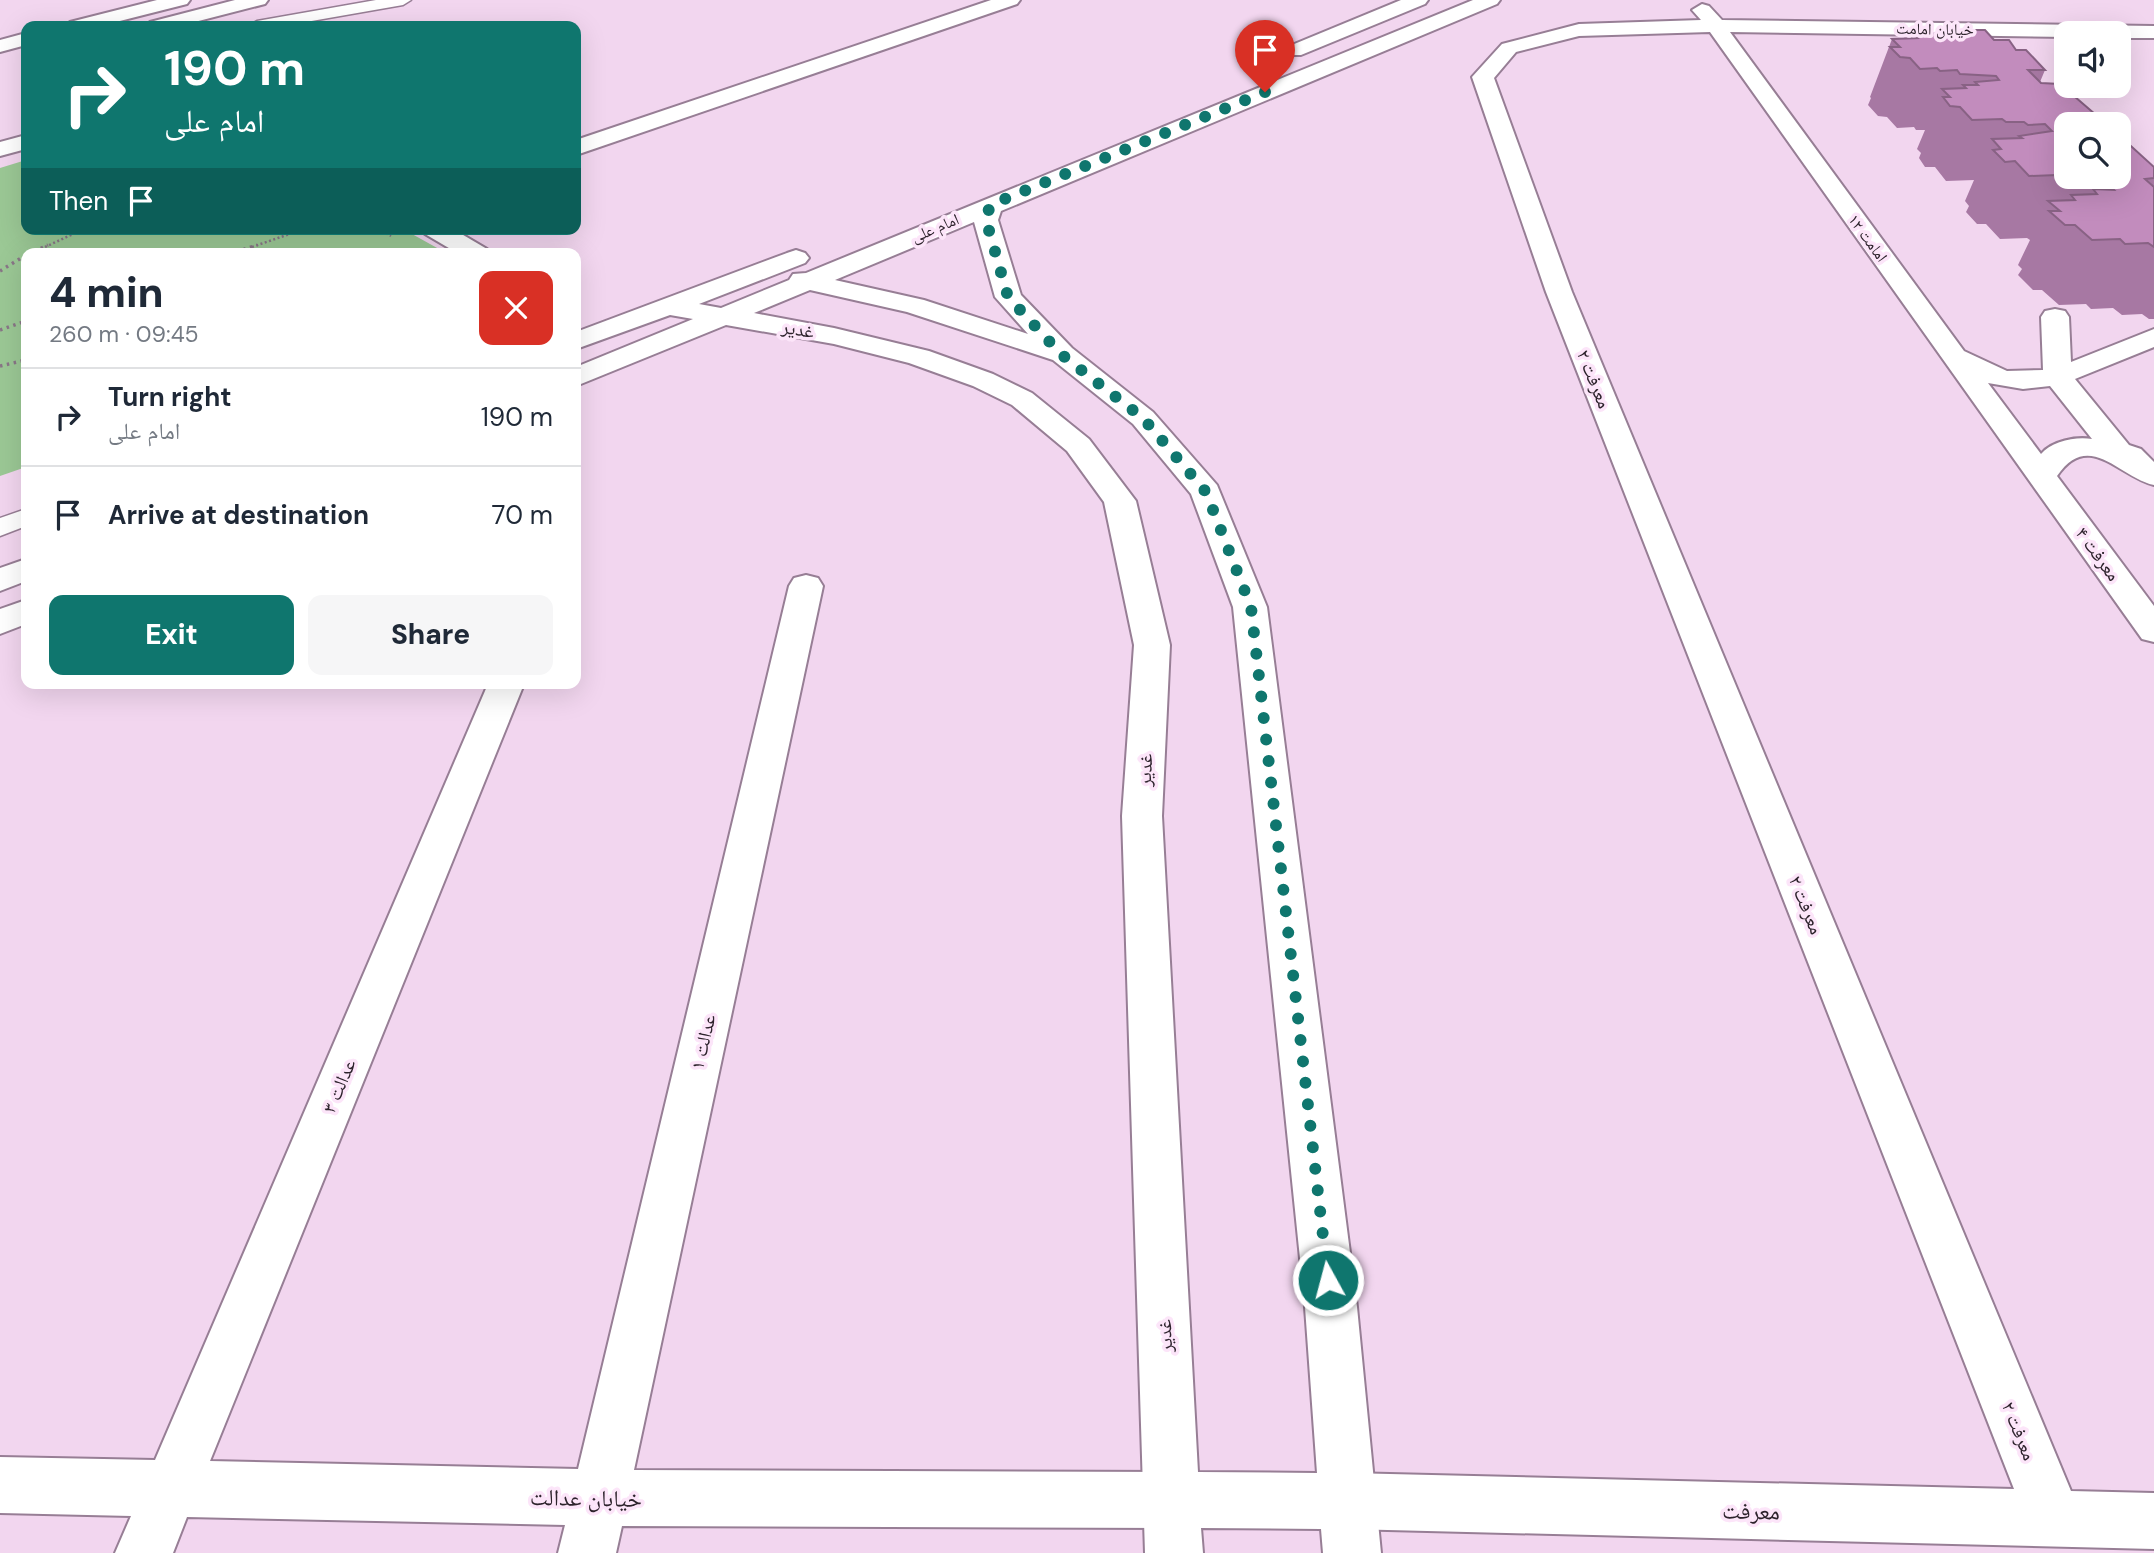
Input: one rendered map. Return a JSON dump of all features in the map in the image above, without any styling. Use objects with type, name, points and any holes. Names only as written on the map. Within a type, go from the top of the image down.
[{"type":"street","points":[[97,21],[180,0]]},
{"type":"street","points":[[176,21],[258,0]]},
{"type":"street","points":[[581,146],[1010,0]]},
{"type":"street","points":[[1278,58],[1418,0]]},
{"type":"street","name":"امام علی","points":[[581,375],[1490,0]]},
{"type":"street","name":"امامت ۱۲","points":[[1694,0],[1716,26],[1734,55],[2041,477]]},
{"type":"street","points":[[1947,7],[1997,48]]},
{"type":"street","name":"خیابان امامت","points":[[1559,292],[1483,77],[1509,48],[1579,30],[1716,26],[2154,32]]},
{"type":"street","points":[[0,46],[21,40]]},
{"type":"street","points":[[0,149],[21,143]]},
{"type":"street","points":[[990,205],[986,220],[1008,297],[1062,355],[1143,418],[1206,492],[1251,607],[1331,1307],[1350,1527]]},
{"type":"street","points":[[445,235],[467,248]]},
{"type":"street","points":[[581,336],[598,321],[667,306],[812,251]]},
{"type":"street","points":[[762,272],[915,306],[1062,355]]},
{"type":"street","name":"معرفت ۲","points":[[1559,292],[2054,1518]]},
{"type":"street","name":"غدیر","points":[[667,306],[834,336],[919,356],[983,380],[1022,399],[1079,445],[1120,501],[1152,645],[1142,816],[1174,1553]]},
{"type":"street","points":[[2055,317],[2057,376],[2118,451],[2154,476]]},
{"type":"street","points":[[598,321],[644,348]]},
{"type":"street","points":[[1954,356],[2005,379],[2036,380],[2057,376],[2154,337]]},
{"type":"street","points":[[983,380],[1062,355]]},
{"type":"street","points":[[2041,477],[2056,454],[2081,446],[2118,451],[2154,461]]},
{"type":"street","name":"معرفت ۴","points":[[2041,477],[2154,631]]},
{"type":"street","points":[[0,580],[21,571]]},
{"type":"street","name":"عدالت ۱","points":[[587,1553],[806,586]]},
{"type":"street","points":[[0,623],[21,613]]},
{"type":"street","name":"عدالت ۳","points":[[144,1553],[504,689]]},
{"type":"street","name":"خیابان عدالت","points":[[0,1485],[599,1499],[1172,1500],[1350,1527]]},
{"type":"street","name":"معرفت","points":[[1350,1527],[2054,1518],[2154,1521]]},
{"type":"lane","points":[[285,21],[403,0]]},
{"type":"lane","points":[[0,528],[21,519]]},
{"type":"path","points":[[41,248],[70,235]]},
{"type":"path","points":[[248,248],[286,235]]},
{"type":"path","points":[[0,271],[21,258]]},
{"type":"path","points":[[0,330],[21,323]]},
{"type":"path","points":[[0,366],[21,361]]},
{"type":"green space","points":[[21,162],[21,235],[414,235],[437,248],[21,248],[21,469],[0,476],[0,168]]},
{"type":"building","points":[[1942,30],[1985,30],[1994,40],[2009,40],[2016,50],[2026,50],[2045,70],[2028,70],[2041,83],[2054,84],[2054,98],[2076,98],[2093,112],[2054,112],[2054,175],[2029,176],[2015,161],[2005,162],[1993,150],[2001,149],[1992,139],[2022,138],[2019,136],[2052,131],[2045,124],[2028,125],[2002,119],[1972,120],[1960,107],[1950,106],[1943,97],[1950,97],[1942,89],[1966,88],[1963,85],[1999,80],[1996,76],[1960,74],[1957,70],[1940,71],[1937,68],[1920,69],[1910,58],[1900,57],[1890,47],[1900,47],[1892,39],[1931,36],[1929,33],[1946,34]]},
{"type":"building","points":[[2131,146],[2154,167],[2154,178],[2145,179],[2154,187],[2154,247],[2148,243],[2125,244],[2120,239],[2092,240],[2075,225],[2065,225],[2049,211],[2060,211],[2048,201],[2075,200],[2071,195],[2097,194],[2093,189],[2131,189]]},
{"type":"route","points":[[1265,92],[990,205],[986,220],[1008,297],[1062,355],[1143,418],[1206,492],[1251,607],[1328,1280]]}]
